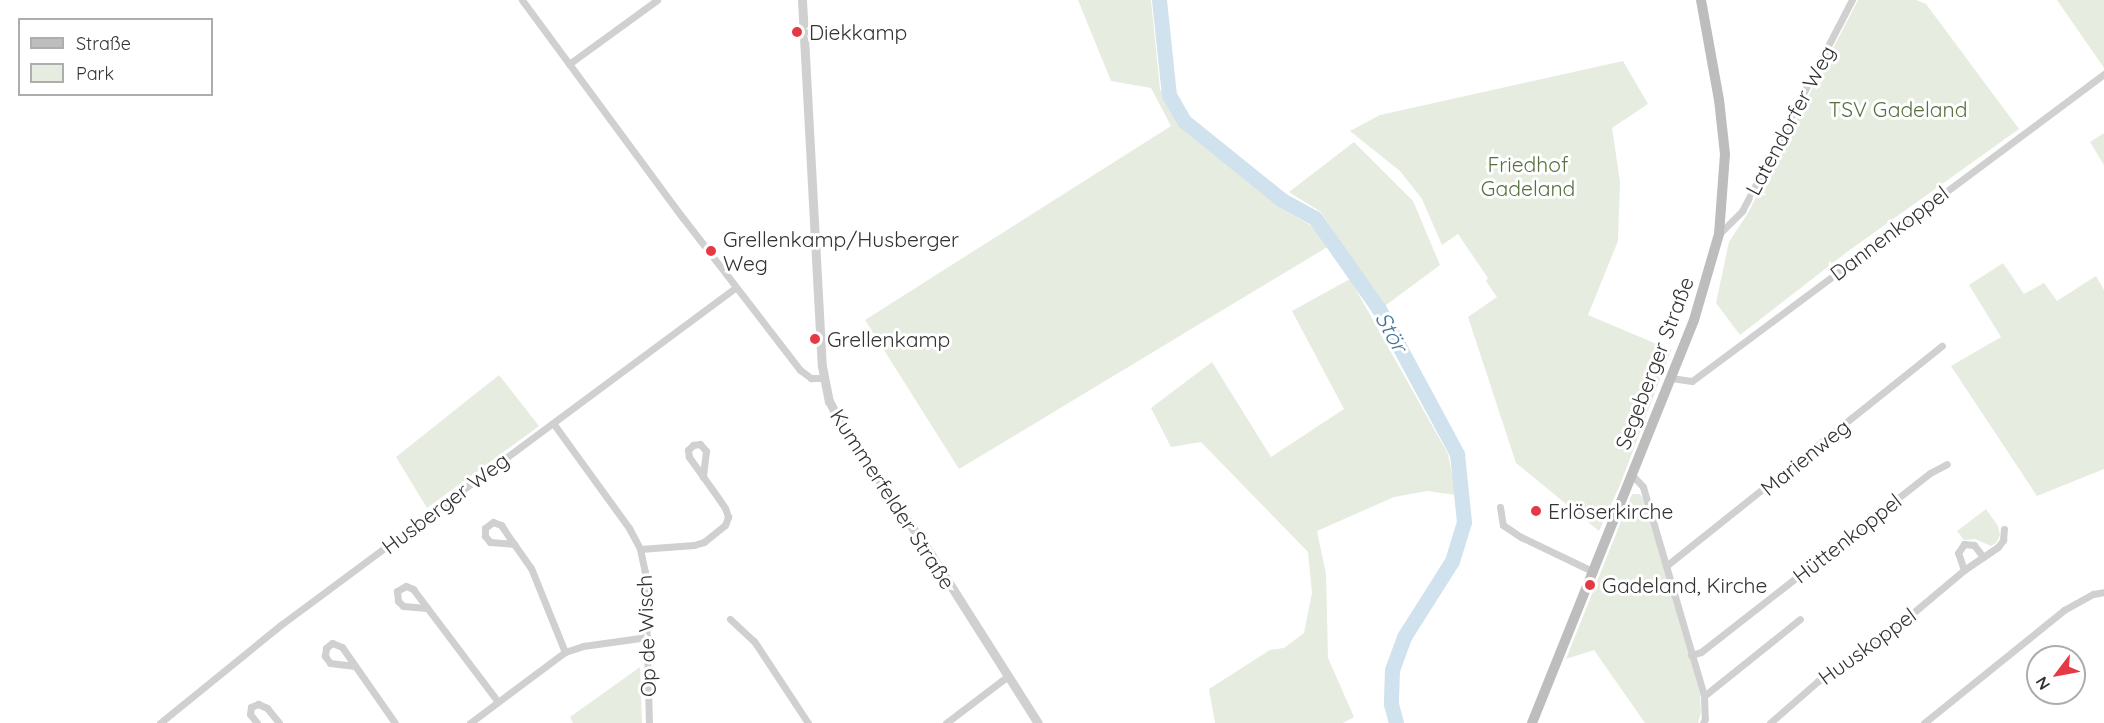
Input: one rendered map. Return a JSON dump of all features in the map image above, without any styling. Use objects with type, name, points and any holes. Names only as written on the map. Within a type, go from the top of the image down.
[{"type":"main road","name":"Segeberger Straße","points":[[1532,723],[1671,378],[1705,287],[1719,234],[1725,154],[1718,90],[1701,0]]},
{"type":"street","points":[[522,0],[735,288],[800,370],[811,378],[824,378]]},
{"type":"street","points":[[569,64],[657,0]]},
{"type":"street","name":"Kummerfelder Straße","points":[[802,0],[824,378],[836,417],[930,553],[1038,723]]},
{"type":"street","name":"Latendorfer Weg","points":[[1719,234],[1742,211],[1852,0]]},
{"type":"street","name":"Dannenkoppel","points":[[1671,378],[1692,381],[2104,74]]},
{"type":"street","name":"Husberger Weg","points":[[160,723],[273,631],[735,288]]},
{"type":"street","name":"Marienweg","points":[[1666,566],[1942,346]]},
{"type":"street","name":"Op de Wisch","points":[[552,423],[629,528],[640,549],[645,572],[649,723]]},
{"type":"street","name":"Hüttenkoppel","points":[[1691,655],[1701,652],[1930,473],[1947,464]]},
{"type":"street","points":[[1632,475],[1643,487],[1704,696],[1705,719],[1703,723]]},
{"type":"street","name":"Op de Wisch","points":[[640,549],[694,545],[704,542],[725,525],[728,517],[725,508],[703,477]]},
{"type":"street","points":[[1500,507],[1503,525],[1521,537],[1594,572]]},
{"type":"street","name":"Huuskoppel","points":[[1770,723],[1818,681],[1889,633],[1964,570],[1998,547],[2003,540],[2004,529]]},
{"type":"street","points":[[514,544],[539,583],[565,652]]},
{"type":"street","points":[[1964,570],[1958,553],[1964,544],[1974,545],[1983,556]]},
{"type":"street","points":[[1923,723],[2064,610],[2093,594],[2104,592]]},
{"type":"street","points":[[427,608],[498,702]]},
{"type":"street","points":[[730,619],[754,641],[808,723]]},
{"type":"street","points":[[1704,696],[1800,619]]},
{"type":"street","points":[[470,723],[565,652],[583,646],[647,637]]},
{"type":"street","points":[[355,666],[395,723]]},
{"type":"street","points":[[946,723],[1008,676]]},
{"type":"street","points":[[257,723],[251,717],[250,710],[254,705],[261,704],[279,723]]},
{"type":"green space","points":[[1078,0],[1151,0],[1160,89],[1179,121],[1281,208],[1315,228],[1329,246],[959,469],[865,320],[1171,126],[1151,88],[1111,81]]},
{"type":"green space","name":"TSV Gadeland","points":[[1858,0],[1916,0],[1926,4],[2019,129],[1847,252],[1740,335],[1716,303],[1729,242],[1748,213]]},
{"type":"green space","points":[[2057,0],[2104,0],[2104,68]]},
{"type":"green space","name":"Friedhof Gadeland","points":[[1623,61],[1648,104],[1612,128],[1620,182],[1618,241],[1588,315],[1671,350],[1620,485],[1599,531],[1516,463],[1468,317],[1497,297],[1486,281],[1488,278],[1458,234],[1442,245],[1422,199],[1400,171],[1350,131],[1380,115]]},
{"type":"green space","points":[[2104,133],[2104,165],[2090,142]]},
{"type":"green space","points":[[1354,142],[1413,201],[1440,265],[1382,308],[1321,212],[1289,192]]},
{"type":"green space","points":[[2003,263],[2024,294],[2044,283],[2057,301],[2096,276],[2104,290],[2104,469],[2037,496],[1951,366],[2001,337],[1969,285]]},
{"type":"green space","points":[[1350,279],[1448,454],[1456,495],[1427,491],[1394,497],[1317,531],[1326,574],[1328,658],[1354,717],[1343,723],[1215,723],[1209,689],[1270,650],[1284,648],[1304,633],[1312,593],[1308,552],[1201,442],[1171,447],[1151,408],[1212,362],[1271,457],[1344,409],[1292,311]]},
{"type":"green space","points":[[499,375],[539,426],[427,508],[396,457]]},
{"type":"green space","points":[[1632,494],[1640,494],[1645,501],[1700,694],[1701,712],[1698,723],[1645,723],[1594,650],[1566,659]]},
{"type":"green space","points":[[1986,509],[1998,526],[2000,535],[1996,543],[1991,546],[1975,539],[1964,540],[1957,531]]},
{"type":"green space","points":[[640,667],[642,723],[573,723],[570,717]]},
{"type":"waterway","name":"Stör","points":[[1159,0],[1169,95],[1184,121],[1282,200],[1315,218],[1379,309],[1457,454],[1464,522],[1452,561],[1404,637],[1392,670],[1391,704],[1396,723]]},
{"type":"place","name":"Diekkamp","points":[[797,32]]},
{"type":"place","name":"Grellenkamp/Husberger Weg","points":[[711,251]]},
{"type":"place","name":"Grellenkamp","points":[[815,339]]},
{"type":"place","name":"Erlöserkirche","points":[[1536,511]]},
{"type":"place","name":"Gadeland, Kirche","points":[[1590,585]]}]
